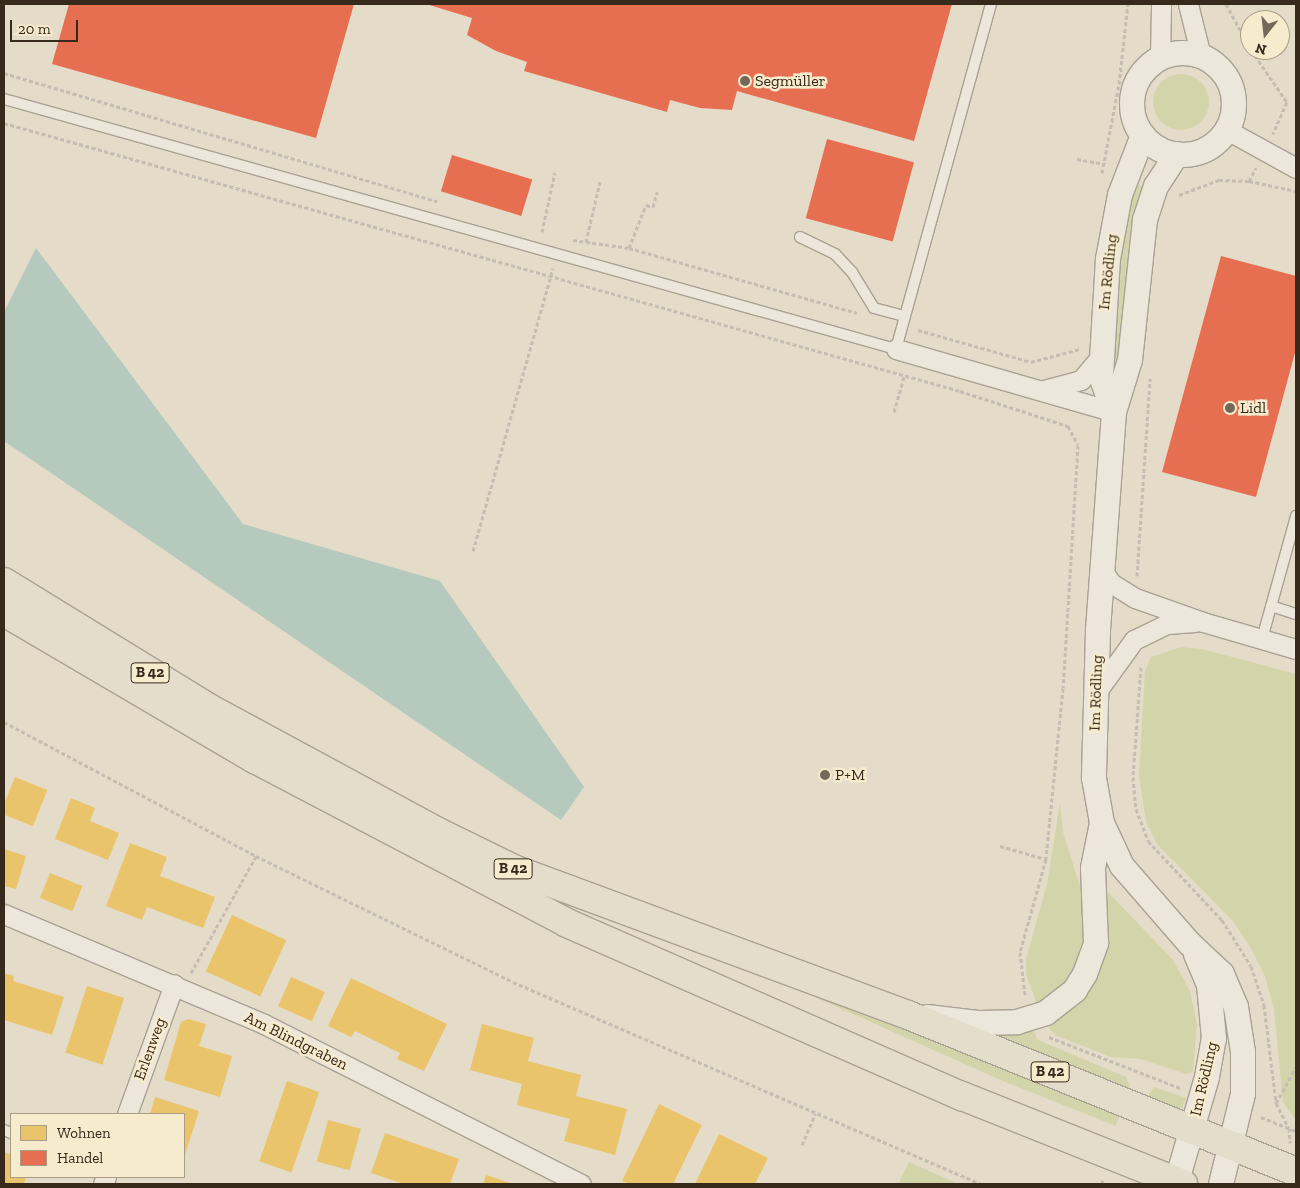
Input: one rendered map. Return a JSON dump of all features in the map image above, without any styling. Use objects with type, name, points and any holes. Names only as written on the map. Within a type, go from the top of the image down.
[{"type":"main road","name":"B 42","points":[[4,582],[207,707],[482,854],[583,896],[908,1015],[1296,1172]]},
{"type":"main road","name":"B 42","points":[[4,612],[255,759],[567,923],[962,1096],[1178,1183]]},
{"type":"street","points":[[1160,58],[1161,4]]},
{"type":"street","points":[[1188,4],[1201,56]]},
{"type":"street","points":[[1174,53],[1201,56],[1222,70],[1229,80],[1234,105],[1227,130],[1206,149],[1177,154],[1158,148],[1143,135],[1132,107],[1133,92],[1139,78],[1160,58],[1174,53]]},
{"type":"street","points":[[1227,130],[1296,168]]},
{"type":"street","name":"Im Rödling","points":[[1114,412],[1093,353],[1112,230],[1120,195],[1143,135]]},
{"type":"street","name":"Im Rödling","points":[[1177,154],[1156,186],[1145,220],[1130,360],[1114,412],[1095,694],[1094,778],[1102,823],[1122,866],[1189,943],[1222,974],[1236,1008],[1244,1074],[1232,1146],[1221,1184]]},
{"type":"street","points":[[896,348],[1114,412]]},
{"type":"street","points":[[1040,391],[1069,386],[1080,380],[1093,353]]},
{"type":"street","points":[[1102,570],[1111,583],[1135,598],[1204,622],[1296,648]]},
{"type":"street","points":[[1095,694],[1123,653],[1145,632],[1166,624],[1204,622]]},
{"type":"street","points":[[908,1015],[993,1023],[1034,1018],[1057,1006],[1075,990],[1092,960],[1097,928],[1093,868],[1102,823]]},
{"type":"street","name":"Am Blindgraben","points":[[4,914],[179,986],[313,1048],[580,1184]]},
{"type":"street","name":"Im Rödling","points":[[1178,1183],[1212,1057],[1214,1021],[1209,985],[1189,943]]},
{"type":"street","name":"Erlenweg","points":[[127,1113],[179,986]]},
{"type":"lane","points":[[4,99],[557,256],[896,348],[991,4]]},
{"type":"lane","points":[[800,237],[835,254],[852,272],[874,308],[903,321]]},
{"type":"lane","points":[[1262,639],[1296,516]]},
{"type":"lane","points":[[1271,606],[1296,614]]},
{"type":"path","points":[[1077,158],[1103,163],[1119,84],[1128,4]]},
{"type":"path","points":[[1226,4],[1240,29]]},
{"type":"path","points":[[1258,60],[1287,102],[1265,150]]},
{"type":"path","points":[[4,73],[448,204]]},
{"type":"path","points":[[4,124],[904,376],[1060,422],[1077,438],[1063,688],[1046,859],[1020,952],[1022,986],[1041,1031],[1053,1040],[1143,1075]]},
{"type":"path","points":[[542,232],[555,172]]},
{"type":"path","points":[[1176,200],[1196,186],[1219,180],[1249,181],[1296,191]]},
{"type":"path","points":[[586,242],[600,182]]},
{"type":"path","points":[[629,248],[646,205],[653,207],[657,192]]},
{"type":"path","points":[[533,230],[562,238],[629,248],[862,314]]},
{"type":"path","points":[[473,551],[562,238]]},
{"type":"path","points":[[903,321],[1031,362],[1051,358],[1073,348],[1093,353]]},
{"type":"path","points":[[1135,598],[1151,371]]},
{"type":"path","points":[[894,412],[904,376]]},
{"type":"path","points":[[1133,777],[1137,683],[1143,661]]},
{"type":"path","points":[[4,722],[256,856],[513,982],[815,1114],[981,1184]]},
{"type":"path","points":[[1000,846],[1046,859]]},
{"type":"path","points":[[179,986],[256,856]]},
{"type":"path","points":[[1276,1103],[1296,1067]]},
{"type":"path","points":[[802,1145],[815,1114]]},
{"type":"green space","points":[[1176,74],[1186,74],[1201,82],[1207,91],[1209,102],[1207,113],[1201,122],[1186,130],[1176,130],[1165,125],[1158,118],[1153,107],[1153,97],[1158,86],[1165,79]]},
{"type":"green space","points":[[1135,184],[1144,187],[1129,254],[1118,394],[1109,393],[1121,252]]},
{"type":"green space","points":[[1181,647],[1202,649],[1296,674],[1296,1121],[1283,1102],[1274,1008],[1264,974],[1249,945],[1233,921],[1157,844],[1146,822],[1139,775],[1145,671],[1151,657]]},
{"type":"green space","points":[[1060,802],[1063,832],[1085,902],[1085,946],[1071,978],[1047,1000],[1037,1005],[1026,974],[1026,959],[1047,884]]},
{"type":"green space","points":[[1107,891],[1173,960],[1190,991],[1197,1024],[1193,1072],[1186,1074],[1141,1059],[1111,1057],[1055,1035],[1044,1022],[1090,985],[1100,969],[1105,948],[1103,895]]},
{"type":"green space","points":[[818,993],[1119,1116],[1116,1126],[1003,1081],[817,998]]},
{"type":"green space","points":[[1033,1029],[1037,1039],[1126,1077],[1130,1086],[1127,1091],[988,1036],[991,1030]]},
{"type":"green space","points":[[1154,1087],[1186,1098],[1182,1108],[1173,1110],[1146,1099]]},
{"type":"green space","points":[[909,1162],[958,1184],[898,1184]]},
{"type":"shaded area","points":[[36,248],[243,524],[440,581],[584,787],[561,820],[4,441],[4,312]]},
{"type":"building: Wohnen","points":[[15,777],[47,790],[33,826],[4,815],[4,804]]},
{"type":"building: Wohnen","points":[[71,798],[95,808],[90,821],[119,833],[108,860],[55,839]]},
{"type":"building: Wohnen","points":[[130,843],[167,857],[160,876],[215,897],[203,928],[147,907],[142,920],[106,906]]},
{"type":"building: Wohnen","points":[[4,849],[26,856],[16,889],[4,886]]},
{"type":"building: Wohnen","points":[[50,873],[82,886],[72,911],[40,898]]},
{"type":"building: Wohnen","points":[[232,915],[286,940],[260,997],[206,971]]},
{"type":"building: Wohnen","points":[[4,973],[14,976],[13,981],[64,997],[52,1035],[4,1020]]},
{"type":"building: Wohnen","points":[[291,977],[325,992],[312,1021],[278,1006]]},
{"type":"building: Wohnen","points":[[351,978],[447,1024],[424,1071],[397,1059],[400,1053],[355,1031],[351,1037],[328,1026]]},
{"type":"building: Wohnen","points":[[87,986],[124,998],[102,1065],[65,1053]]},
{"type":"building: Wohnen","points":[[188,1019],[206,1024],[199,1046],[232,1056],[220,1097],[164,1080],[181,1022]]},
{"type":"building: Wohnen","points":[[482,1024],[534,1038],[528,1061],[581,1075],[576,1096],[627,1109],[615,1155],[564,1141],[570,1119],[517,1105],[522,1084],[470,1070]]},
{"type":"building: Wohnen","points":[[287,1081],[319,1092],[291,1172],[259,1161]]},
{"type":"building: Wohnen","points":[[155,1097],[199,1111],[185,1155],[185,1113],[150,1113]]},
{"type":"building: Wohnen","points":[[659,1104],[702,1125],[673,1184],[630,1184],[622,1181]]},
{"type":"building: Wohnen","points":[[328,1120],[361,1129],[350,1170],[317,1162]]},
{"type":"building: Wohnen","points":[[385,1133],[459,1159],[450,1184],[404,1184],[371,1173]]},
{"type":"building: Wohnen","points":[[719,1134],[768,1158],[755,1184],[695,1184]]},
{"type":"building: Wohnen","points":[[4,1152],[10,1155],[10,1178],[26,1178],[24,1184],[4,1184]]},
{"type":"building: Wohnen","points":[[486,1175],[513,1184],[483,1184]]},
{"type":"building: Handel","points":[[69,4],[354,4],[316,138],[52,64]]},
{"type":"building: Handel","name":"Segmüller","points":[[426,4],[952,4],[914,141],[737,91],[732,110],[700,108],[670,100],[667,112],[524,71],[527,62],[496,51],[467,35],[472,18]]},
{"type":"building: Handel","points":[[827,139],[914,162],[893,241],[806,218]]},
{"type":"building: Handel","points":[[452,155],[532,180],[521,216],[441,191]]},
{"type":"building: Handel","name":"Lidl","points":[[1221,256],[1296,276],[1296,349],[1256,497],[1162,472]]},
{"type":"place","name":"Segmüller","points":[[745,81]]},
{"type":"place","name":"Lidl","points":[[1230,408]]},
{"type":"place","name":"P+M","points":[[825,775]]}]
